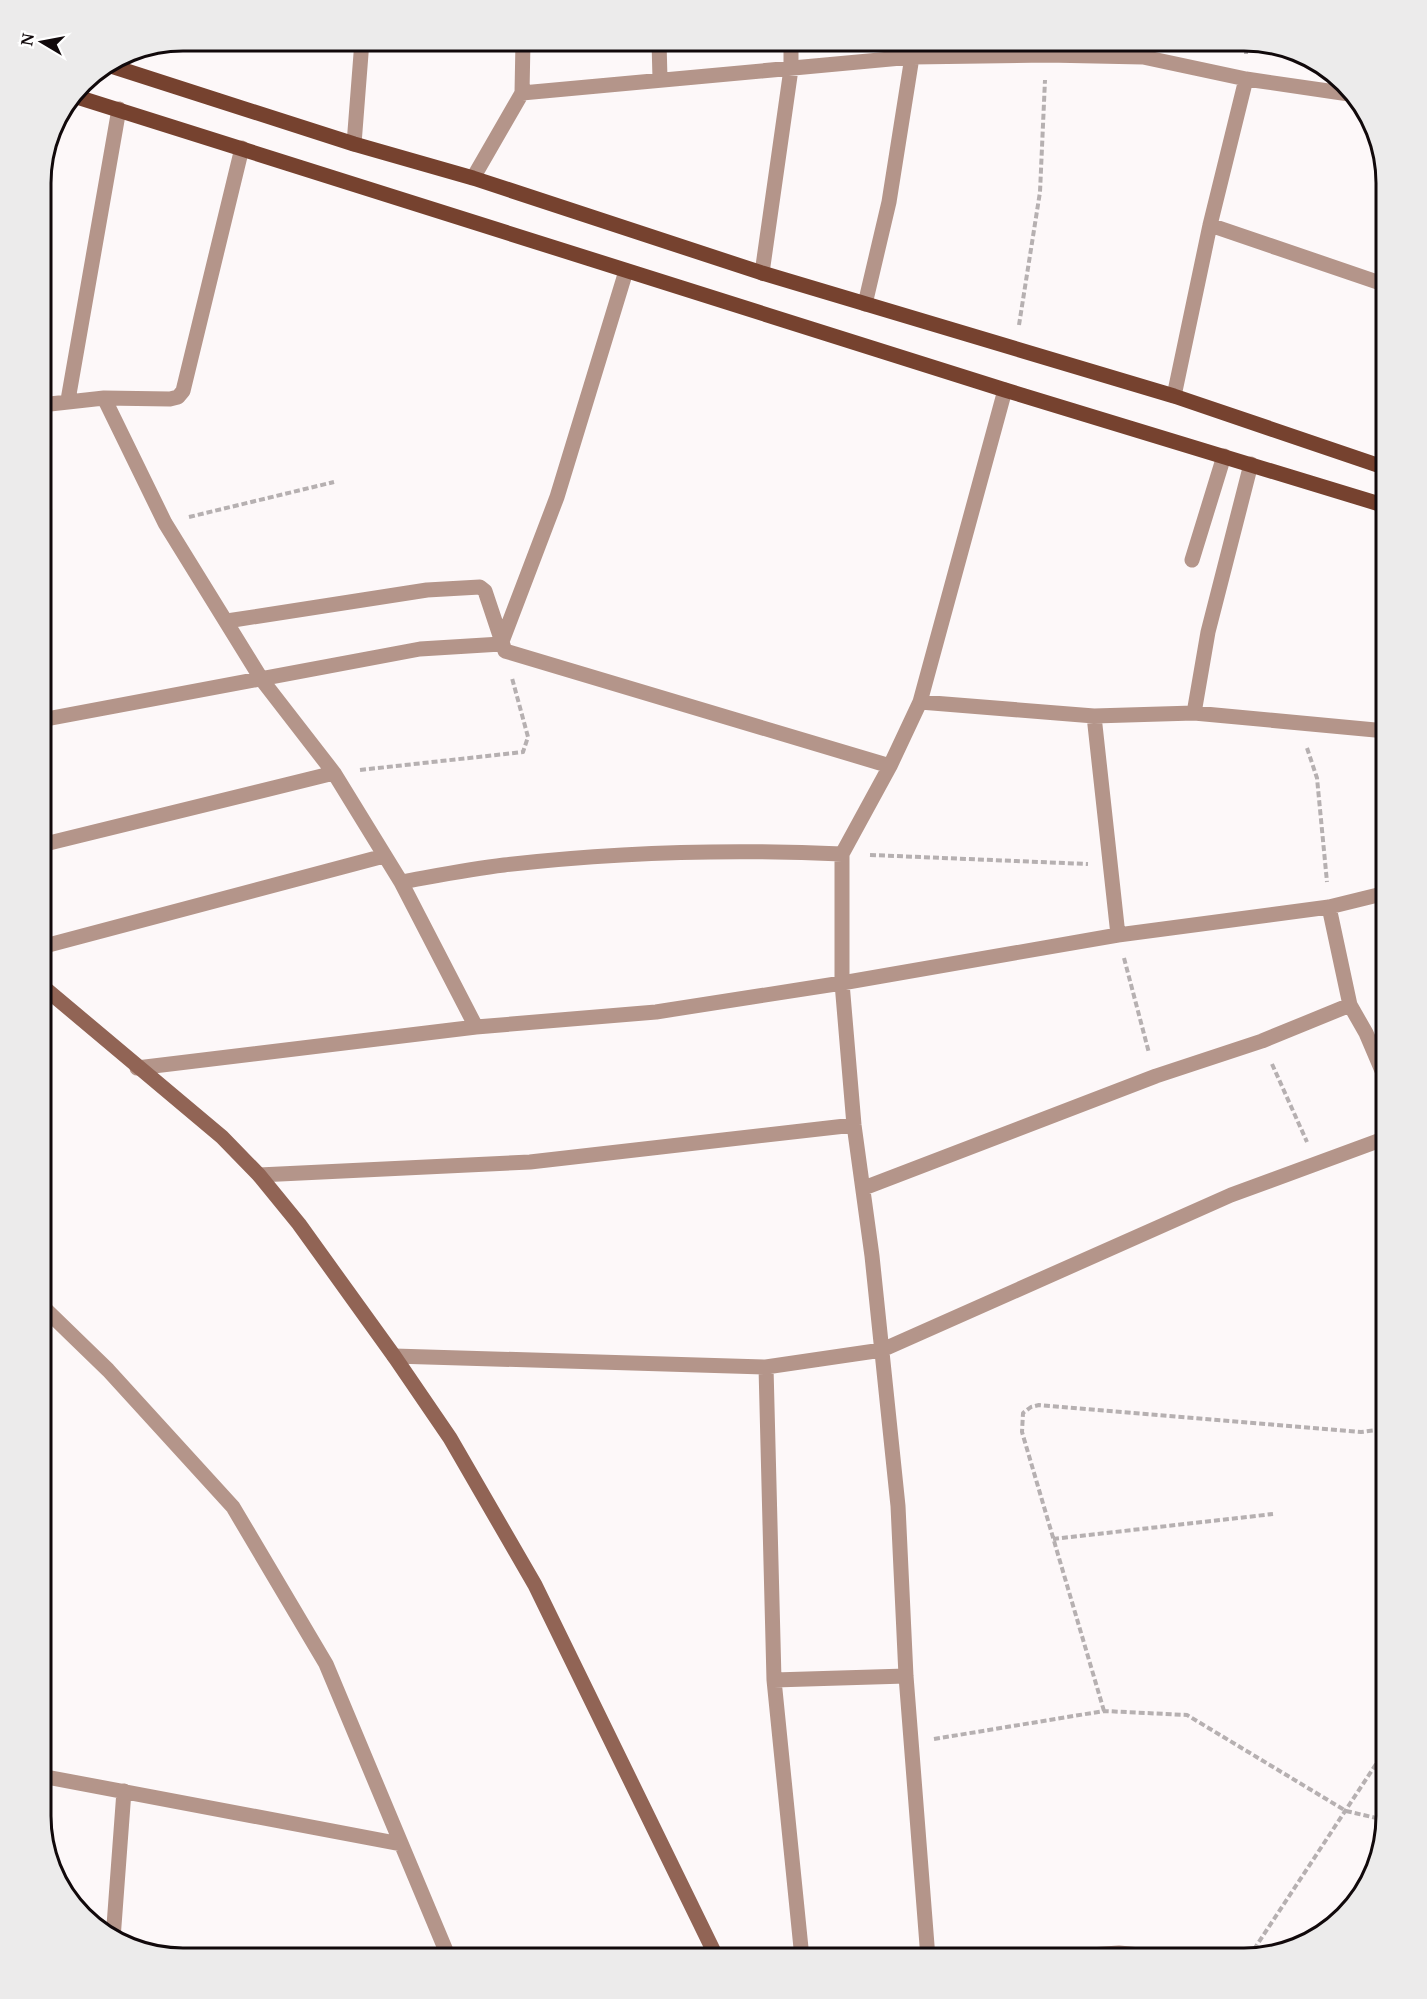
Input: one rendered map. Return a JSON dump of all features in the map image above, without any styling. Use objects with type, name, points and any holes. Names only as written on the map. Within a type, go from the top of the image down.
[{"type":"main road","points":[[120,68],[354,144],[473,178],[762,273],[1174,396],[1376,465]]},
{"type":"main road","points":[[82,98],[1005,390],[1376,503]]},
{"type":"main road","points":[[51,994],[222,1137],[259,1175],[299,1224],[394,1356],[450,1438],[535,1585],[712,1948]]},
{"type":"street","points":[[354,144],[361,51]]},
{"type":"street","points":[[473,178],[522,93],[523,51]]},
{"type":"street","points":[[659,51],[660,79]]},
{"type":"street","points":[[762,273],[791,69],[791,51]]},
{"type":"street","points":[[522,93],[660,79],[1001,51]]},
{"type":"street","points":[[1078,51],[1143,57],[1246,79],[1340,93]]},
{"type":"street","points":[[1143,51],[1143,57]]},
{"type":"street","points":[[865,304],[889,202],[912,57]]},
{"type":"street","points":[[1174,396],[1210,225],[1246,79]]},
{"type":"street","points":[[68,400],[119,109]]},
{"type":"street","points":[[51,403],[104,398],[170,399],[178,397],[183,391],[242,148]]},
{"type":"street","points":[[1210,225],[1376,282]]},
{"type":"street","points":[[503,647],[557,497],[626,271]]},
{"type":"street","points":[[927,1948],[906,1676],[898,1506],[864,1188],[855,1125],[842,983],[843,854],[890,766],[920,702],[1005,390]]},
{"type":"street","points":[[104,398],[165,523],[262,680],[334,773],[400,882],[476,1027]]},
{"type":"street","points":[[1192,560],[1224,456]]},
{"type":"street","points":[[1194,713],[1208,632],[1251,464]]},
{"type":"street","points":[[227,621],[427,590],[474,587],[484,591],[503,647]]},
{"type":"street","points":[[51,718],[420,649],[503,647],[890,766]]},
{"type":"street","points":[[920,702],[1094,716],[1194,713],[1376,730]]},
{"type":"street","points":[[1094,716],[1118,935]]},
{"type":"street","points":[[51,843],[334,773]]},
{"type":"street","points":[[400,882],[504,865],[619,856],[756,850],[843,854]]},
{"type":"street","points":[[51,944],[384,856]]},
{"type":"street","points":[[137,1068],[476,1027],[656,1012],[842,983],[1118,935],[1329,907],[1376,895]]},
{"type":"street","points":[[1329,907],[1350,1005],[1376,1056]]},
{"type":"street","points":[[864,1188],[1156,1076],[1262,1041],[1350,1005]]},
{"type":"street","points":[[259,1175],[530,1162],[855,1125]]},
{"type":"street","points":[[394,1356],[766,1367],[882,1350],[1200,1209],[1376,1142]]},
{"type":"street","points":[[51,1317],[108,1370],[233,1507],[326,1664],[445,1948]]},
{"type":"street","points":[[766,1367],[774,1680],[801,1948]]},
{"type":"street","points":[[774,1680],[906,1676]]},
{"type":"street","points":[[51,1778],[401,1844]]},
{"type":"street","points":[[114,1928],[124,1791]]},
{"type":"path","points":[[1015,350],[1040,192],[1046,51]]},
{"type":"path","points":[[165,523],[334,482]]},
{"type":"path","points":[[334,773],[523,752],[528,737],[503,647]]},
{"type":"path","points":[[1297,721],[1317,778],[1329,907]]},
{"type":"path","points":[[843,854],[1111,865]]},
{"type":"path","points":[[1118,935],[1156,1076]]},
{"type":"path","points":[[1262,1041],[1317,1163]]},
{"type":"path","points":[[1104,1712],[1022,1432],[1023,1413],[1031,1407],[1040,1405],[1361,1432],[1376,1430]]},
{"type":"path","points":[[1053,1539],[1273,1514]]},
{"type":"path","points":[[912,1743],[1104,1712],[1187,1715],[1346,1810],[1376,1818]]},
{"type":"path","points":[[1255,1947],[1376,1764]]}]
